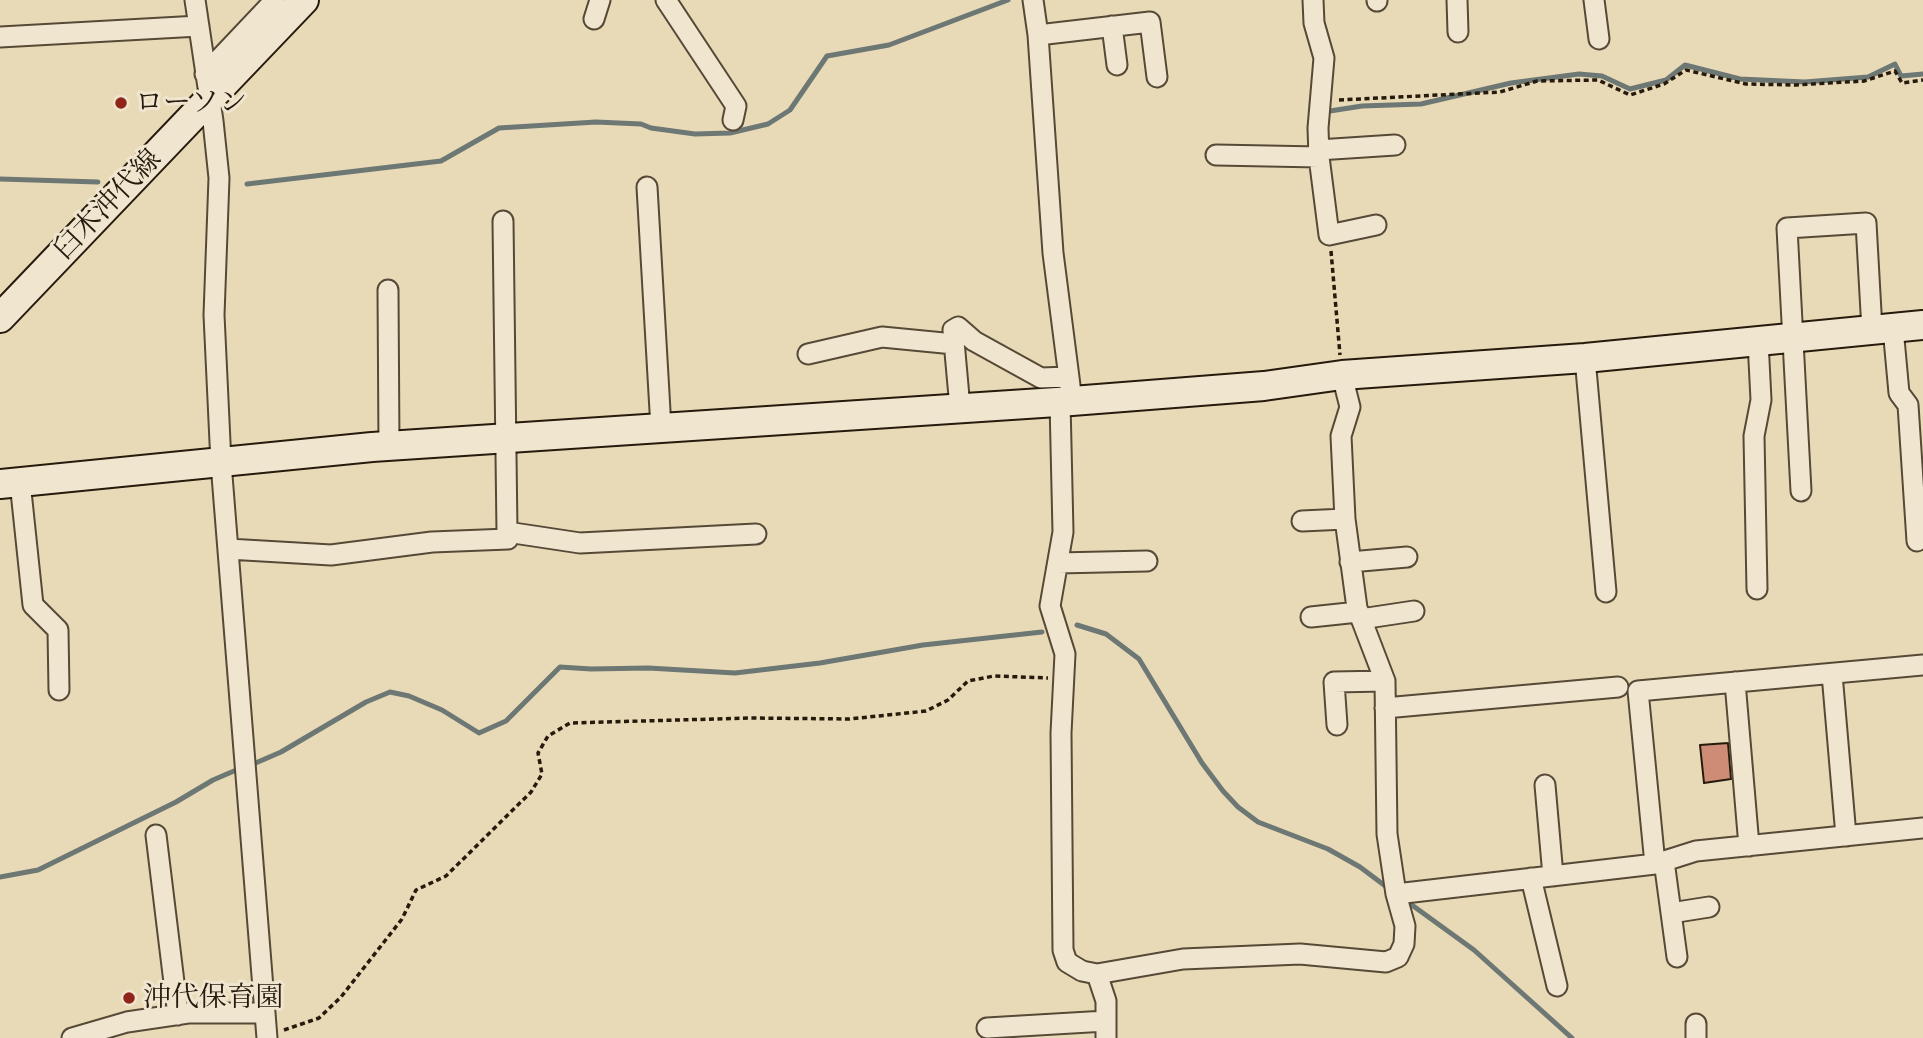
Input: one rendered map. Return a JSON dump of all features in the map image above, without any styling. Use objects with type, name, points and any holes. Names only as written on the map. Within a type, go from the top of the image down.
[{"type":"street","points":[[195,0],[219,178],[214,315],[221,463],[267,1037]]},
{"type":"street","points":[[207,87],[275,0]]},
{"type":"street","name":"臼木沖代線","points":[[0,318],[207,87],[304,0]]},
{"type":"street","points":[[666,0],[736,106],[733,120]]},
{"type":"street","points":[[1033,0],[1067,393],[1063,532],[1050,606],[1065,654],[1061,733],[1063,950],[1068,962],[1082,971],[1097,974],[1182,959],[1300,954],[1386,962],[1398,957],[1404,944],[1405,926],[1396,894],[1387,834],[1385,681],[1360,615],[1345,519],[1341,436],[1350,407],[1342,375]]},
{"type":"street","points":[[1312,0],[1314,23],[1324,58],[1318,128],[1329,235],[1376,225]]},
{"type":"street","points":[[1457,0],[1458,32]]},
{"type":"street","points":[[1594,0],[1599,39]]},
{"type":"street","points":[[1038,35],[1150,22],[1157,77]]},
{"type":"street","points":[[0,37],[198,26]]},
{"type":"street","points":[[1112,26],[1117,65]]},
{"type":"street","points":[[1216,155],[1319,154],[1395,145]]},
{"type":"street","points":[[647,187],[661,428]]},
{"type":"street","points":[[228,549],[331,555],[432,542],[508,539],[503,221]]},
{"type":"street","points":[[1801,491],[1787,228],[1866,223],[1883,329],[1899,393],[1908,405],[1917,541]]},
{"type":"street","points":[[388,290],[389,446]]},
{"type":"street","points":[[59,690],[58,629],[33,605],[10,483],[389,446],[960,408],[1067,393],[1264,386],[1342,375],[1585,358],[1923,325]]},
{"type":"street","points":[[960,408],[953,330],[958,327],[974,341],[1067,393]]},
{"type":"street","points":[[808,354],[882,337],[954,344]]},
{"type":"street","points":[[1757,589],[1754,436],[1761,400],[1758,341]]},
{"type":"street","points":[[1585,358],[1606,592]]},
{"type":"street","points":[[1302,521],[1345,519]]},
{"type":"street","points":[[507,531],[580,543],[756,534]]},
{"type":"street","points":[[1350,562],[1407,557]]},
{"type":"street","points":[[1058,563],[1147,561]]},
{"type":"street","points":[[1311,617],[1414,611]]},
{"type":"street","points":[[1677,957],[1660,862],[1638,691],[1923,665]]},
{"type":"street","points":[[1832,674],[1846,836]]},
{"type":"street","points":[[1337,725],[1334,682],[1385,681]]},
{"type":"street","points":[[1735,682],[1749,846]]},
{"type":"street","points":[[1385,708],[1618,687]]},
{"type":"street","points":[[1545,785],[1553,876]]},
{"type":"street","points":[[1396,894],[1660,862],[1696,851],[1923,828]]},
{"type":"street","points":[[156,835],[178,1015]]},
{"type":"street","points":[[1531,878],[1557,986]]},
{"type":"street","points":[[1671,913],[1709,907]]},
{"type":"street","points":[[987,1028],[1106,1030],[1106,1001],[1097,974]]},
{"type":"street","points":[[72,1038],[127,1022],[178,1015],[265,1013]]},
{"type":"path","points":[[1321,101],[1500,92],[1537,81],[1598,80],[1630,95],[1664,84],[1686,70],[1746,84],[1796,85],[1864,81],[1895,71],[1902,83],[1923,80]]},
{"type":"path","points":[[1330,238],[1342,375]]},
{"type":"path","points":[[267,1037],[319,1018],[341,997],[402,919],[416,890],[446,876],[530,792],[542,774],[538,753],[548,736],[570,723],[750,718],[849,719],[926,711],[948,700],[968,681],[995,676],[1064,678]]},
{"type":"building","points":[[1728,743],[1731,779],[1704,783],[1700,745]]},
{"type":"waterway","points":[[247,184],[441,161],[499,128],[596,122],[641,124],[651,128],[695,134],[730,133],[768,124],[790,110],[827,56],[889,45],[1008,0]]},
{"type":"waterway","points":[[1325,109],[1330,111],[1362,106],[1421,104],[1511,83],[1579,74],[1602,76],[1630,89],[1666,80],[1685,65],[1740,79],[1805,82],[1868,77],[1895,64],[1901,76],[1923,74]]},
{"type":"waterway","points":[[0,179],[98,182]]},
{"type":"waterway","points":[[1077,625],[1106,634],[1139,659],[1202,763],[1238,807],[1258,822],[1328,849],[1360,867],[1388,888]]},
{"type":"waterway","points":[[251,765],[281,752],[366,702],[390,692],[409,696],[442,710],[479,733],[506,721],[560,667],[735,673],[820,663],[923,645],[1042,632]]},
{"type":"waterway","points":[[0,877],[38,870],[241,768]]},
{"type":"waterway","points":[[1405,900],[1474,950],[1572,1038]]},
{"type":"place","name":"ローソン","points":[[121,103]]},
{"type":"place","name":"沖代保育園","points":[[129,998]]}]
